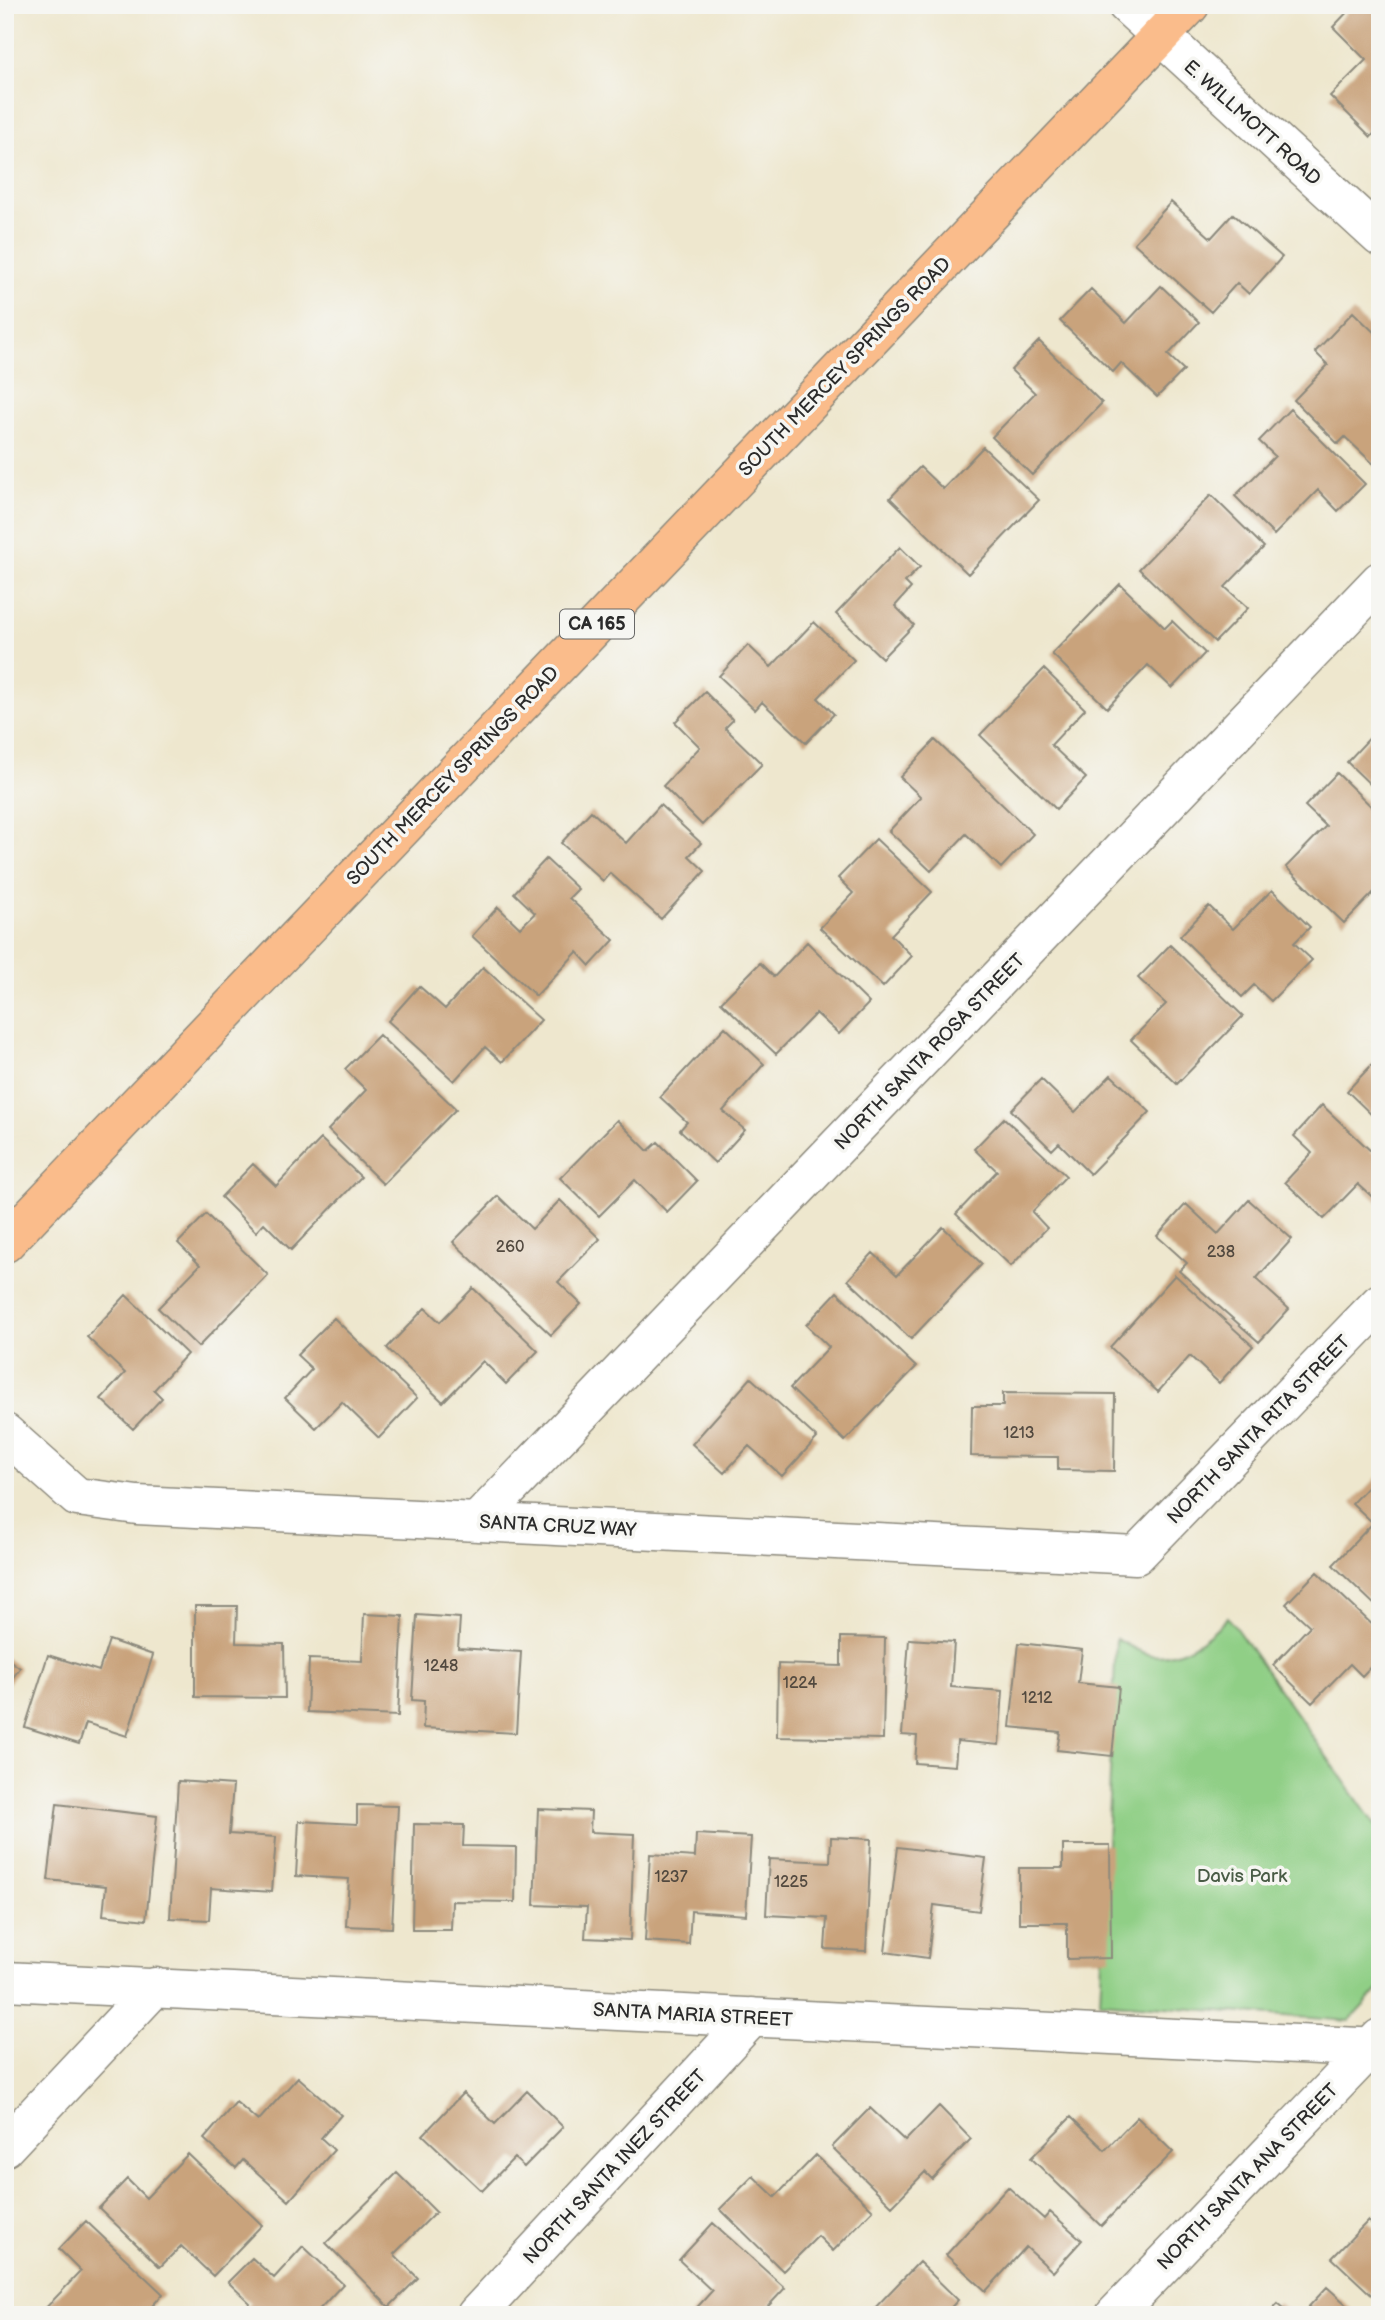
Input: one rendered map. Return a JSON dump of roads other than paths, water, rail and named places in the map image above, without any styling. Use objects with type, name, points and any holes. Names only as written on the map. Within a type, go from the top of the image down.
[{"type":"main road","name":"SOUTH MERCEY SPRINGS ROAD","points":[[5,1243],[1190,5]]},
{"type":"street","name":"E. WILLMOTT ROAD","points":[[1127,5],[1380,237]]},
{"type":"street","name":"NORTH SANTA ROSA STREET","points":[[478,1521],[1380,581]]},
{"type":"street","name":"NORTH SANTA RITA STREET","points":[[1136,1555],[1380,1303]]},
{"type":"street","name":"SANTA CRUZ WAY","points":[[5,1433],[77,1497],[137,1504],[1136,1555]]},
{"type":"street","name":"SANTA MARIA STREET","points":[[5,1981],[1377,2044]]},
{"type":"street","points":[[5,2147],[155,1987]]},
{"type":"street","name":"NORTH SANTA INEZ STREET","points":[[476,2315],[752,2017]]},
{"type":"street","name":"NORTH SANTA ANA STREET","points":[[1115,2315],[1377,2044]]},
{"type":"park label","name":"Davis Park","points":[[1242,1875]]}]
